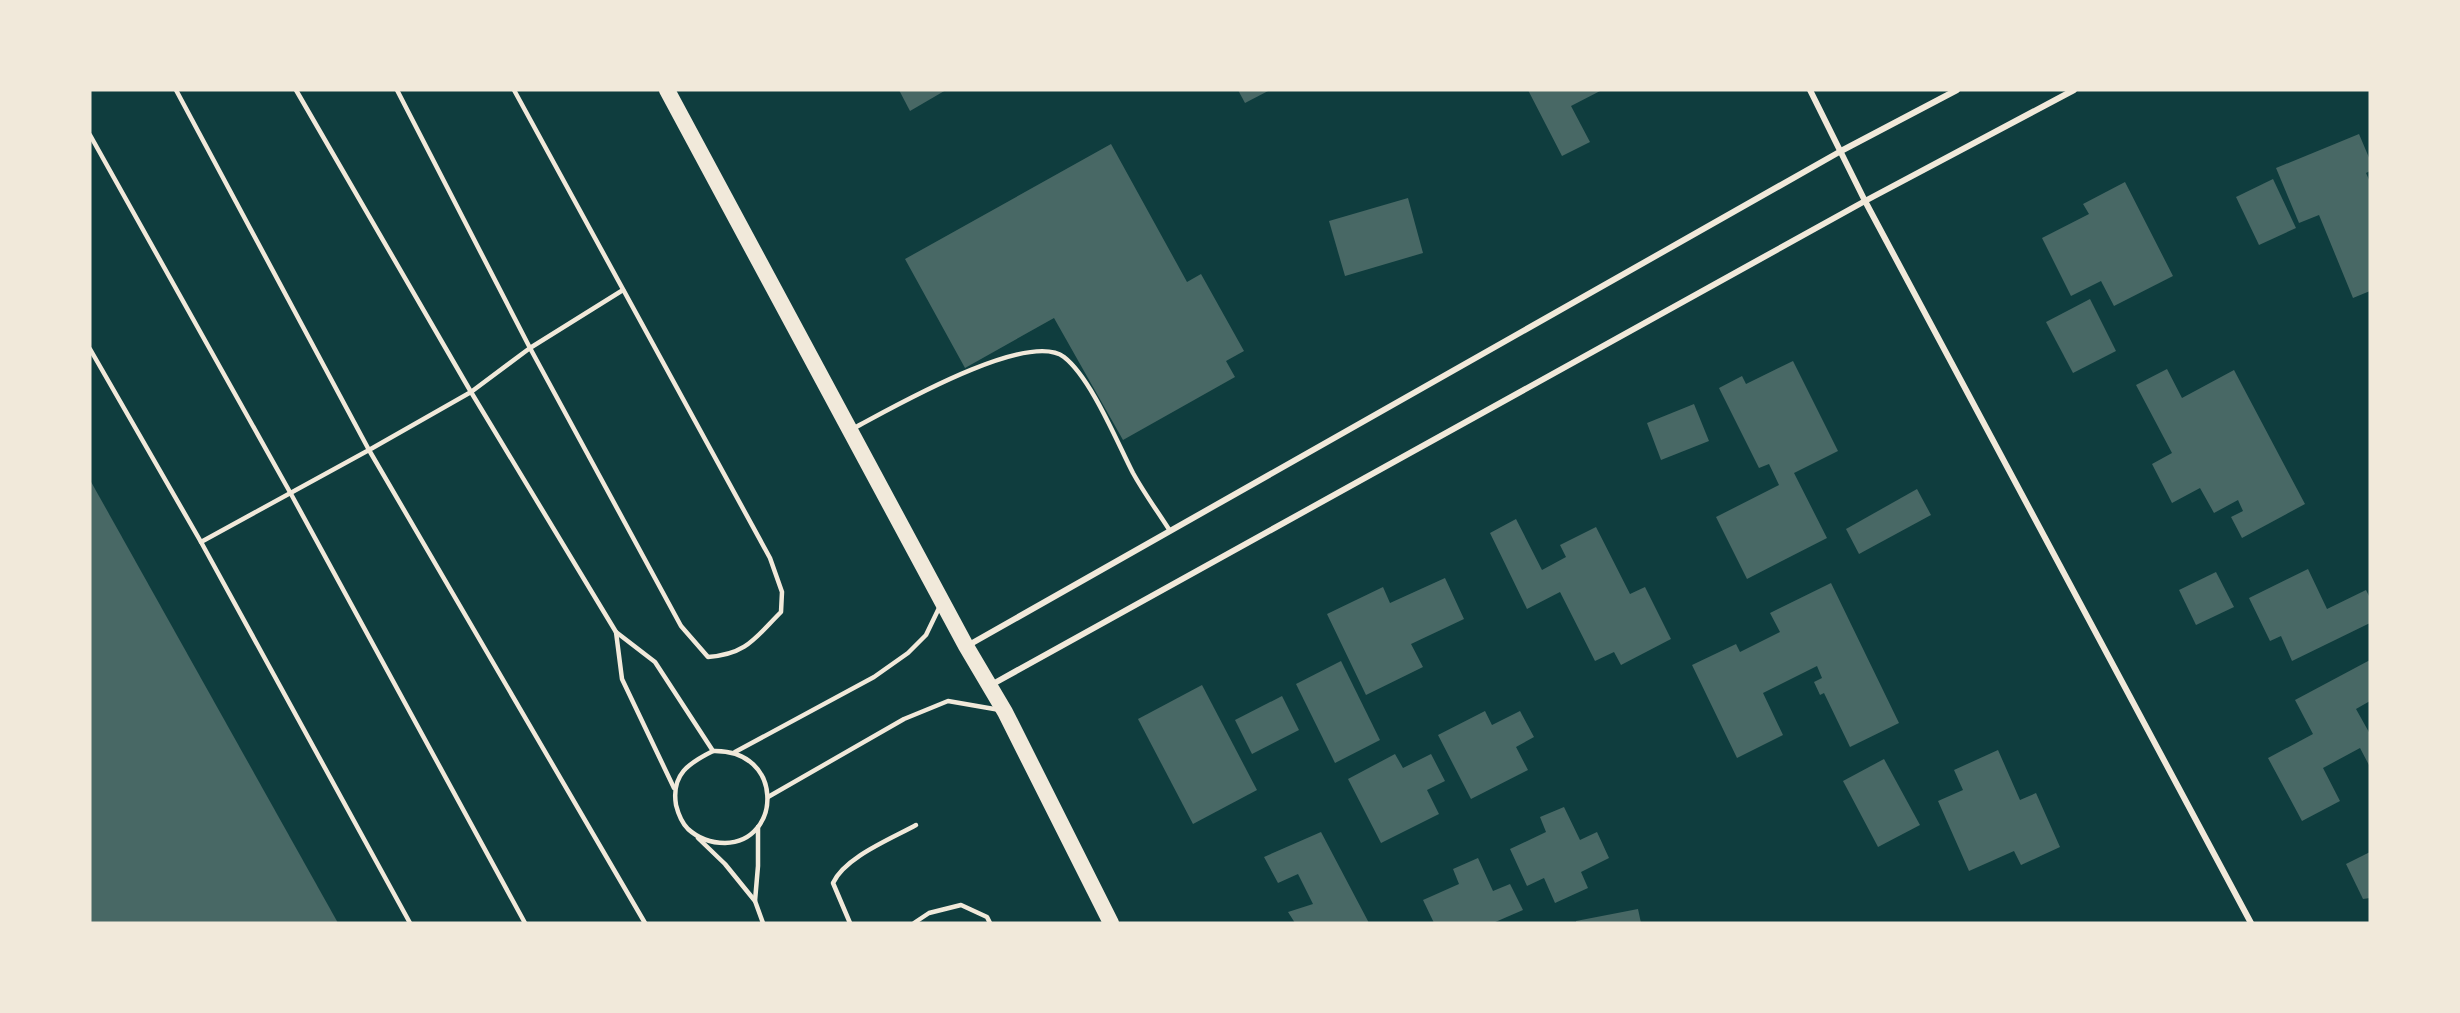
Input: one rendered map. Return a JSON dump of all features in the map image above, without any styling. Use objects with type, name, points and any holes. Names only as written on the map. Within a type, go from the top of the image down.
[{"type":"highway","points":[[667,90],[966,646],[1005,712],[1111,923]]},
{"type":"street","points":[[1810,90],[1865,201],[2251,923]]},
{"type":"street","points":[[966,646],[1841,151],[1957,90]]},
{"type":"street","points":[[990,686],[1865,201],[2074,90]]},
{"type":"lane","points":[[176,90],[369,450],[645,923]]},
{"type":"lane","points":[[296,90],[471,392],[616,632],[655,662],[714,751]]},
{"type":"lane","points":[[397,90],[530,348],[681,626],[708,657],[727,656],[744,649],[781,612],[782,591],[770,558],[514,90]]},
{"type":"lane","points":[[90,135],[291,494],[525,923]]},
{"type":"lane","points":[[201,542],[471,392],[530,348],[623,290]]},
{"type":"lane","points":[[90,349],[201,542],[410,923]]},
{"type":"lane","points":[[850,430],[958,374],[1001,359],[1033,352],[1047,351],[1062,355],[1079,373],[1092,394],[1135,476],[1170,531]]},
{"type":"lane","points":[[735,752],[874,677],[908,653],[927,635],[943,601]]},
{"type":"lane","points":[[616,632],[622,679],[674,789],[677,809],[684,825],[725,864],[755,901],[764,923]]},
{"type":"lane","points":[[768,797],[903,719],[948,701],[1005,712]]},
{"type":"lane","points":[[674,789],[692,761],[714,751],[735,752],[759,768],[765,781],[768,797],[766,813],[758,827],[746,837],[731,843],[713,843],[697,837]]},
{"type":"lane","points":[[850,923],[833,883],[838,872],[856,859],[916,825]]},
{"type":"lane","points":[[755,901],[759,866],[758,827]]},
{"type":"lane","points":[[914,923],[929,914],[961,905],[987,917],[990,923]]},
{"type":"building","points":[[899,90],[946,90],[910,111]]},
{"type":"building","points":[[1238,90],[1270,90],[1245,103]]},
{"type":"building","points":[[1528,90],[1602,90],[1571,106],[1590,142],[1562,156]]},
{"type":"building","points":[[2359,134],[2370,160],[2370,171],[2366,173],[2370,182],[2370,291],[2353,298],[2319,215],[2299,223],[2276,168]]},
{"type":"building","points":[[1111,144],[1187,282],[1201,274],[1244,351],[1226,361],[1235,377],[1123,440],[1054,318],[965,368],[905,259]]},
{"type":"building","points":[[2273,179],[2296,228],[2259,245],[2236,197]]},
{"type":"building","points":[[2125,182],[2173,276],[2114,306],[2101,281],[2071,296],[2042,238],[2089,214],[2083,204]]},
{"type":"building","points":[[1408,198],[1423,253],[1345,276],[1329,221]]},
{"type":"building","points":[[2090,299],[2116,351],[2073,373],[2046,322]]},
{"type":"building","points":[[1793,361],[1838,451],[1794,473],[1827,538],[1747,579],[1716,517],[1779,485],[1769,464],[1759,468],[1719,388],[1742,376],[1746,384]]},
{"type":"building","points":[[2167,369],[2182,398],[2234,370],[2305,504],[2242,538],[2231,517],[2243,511],[2238,500],[2214,513],[2200,488],[2172,503],[2152,464],[2172,453],[2136,385]]},
{"type":"building","points":[[1694,404],[1709,441],[1661,460],[1647,423]]},
{"type":"building","points":[[90,480],[338,923],[90,923]]},
{"type":"building","points":[[1917,489],[1931,515],[1859,554],[1846,529]]},
{"type":"building","points":[[1516,519],[1542,570],[1566,557],[1560,545],[1596,527],[1630,594],[1645,587],[1671,639],[1621,665],[1614,652],[1595,661],[1560,592],[1527,609],[1490,533]]},
{"type":"building","points":[[2308,569],[2327,609],[2366,590],[2370,598],[2370,623],[2292,661],[2281,636],[2270,641],[2249,598]]},
{"type":"building","points":[[2216,572],[2234,607],[2196,625],[2179,590]]},
{"type":"building","points":[[1445,578],[1464,619],[1411,644],[1423,667],[1366,695],[1327,614],[1383,587],[1390,603]]},
{"type":"building","points":[[1831,583],[1899,723],[1850,747],[1824,693],[1820,695],[1814,682],[1822,678],[1817,666],[1763,693],[1783,735],[1737,758],[1692,665],[1736,644],[1740,652],[1780,632],[1770,613]]},
{"type":"building","points":[[2370,660],[2370,701],[2356,709],[2370,734],[2370,767],[2360,748],[2323,768],[2340,801],[2302,821],[2268,758],[2313,734],[2295,700]]},
{"type":"building","points":[[1341,661],[1380,740],[1335,763],[1296,684]]},
{"type":"building","points":[[1202,685],[1257,790],[1193,824],[1138,719]]},
{"type":"building","points":[[1282,696],[1299,730],[1252,754],[1235,720]]},
{"type":"building","points":[[1485,711],[1492,725],[1520,711],[1534,737],[1516,747],[1528,770],[1471,799],[1438,735]]},
{"type":"building","points":[[1998,750],[2020,800],[2036,793],[2060,847],[2021,865],[2014,851],[1969,871],[1938,801],[1963,790],[1954,770]]},
{"type":"building","points":[[1395,754],[1403,768],[1431,754],[1445,781],[1427,790],[1439,814],[1381,843],[1348,779]]},
{"type":"building","points":[[1884,759],[1920,825],[1878,847],[1843,781]]},
{"type":"building","points":[[1564,807],[1580,840],[1597,832],[1609,858],[1581,872],[1588,888],[1555,903],[1544,878],[1527,886],[1510,849],[1546,832],[1540,817]]},
{"type":"building","points":[[1321,832],[1369,923],[1295,923],[1288,912],[1313,904],[1298,874],[1278,883],[1264,857]]},
{"type":"building","points":[[2370,852],[2370,898],[2363,899],[2346,864]]},
{"type":"building","points":[[1478,858],[1493,891],[1510,884],[1523,910],[1493,923],[1434,923],[1423,900],[1459,884],[1453,869]]},
{"type":"building","points":[[1638,909],[1641,923],[1576,923],[1576,921]]}]
